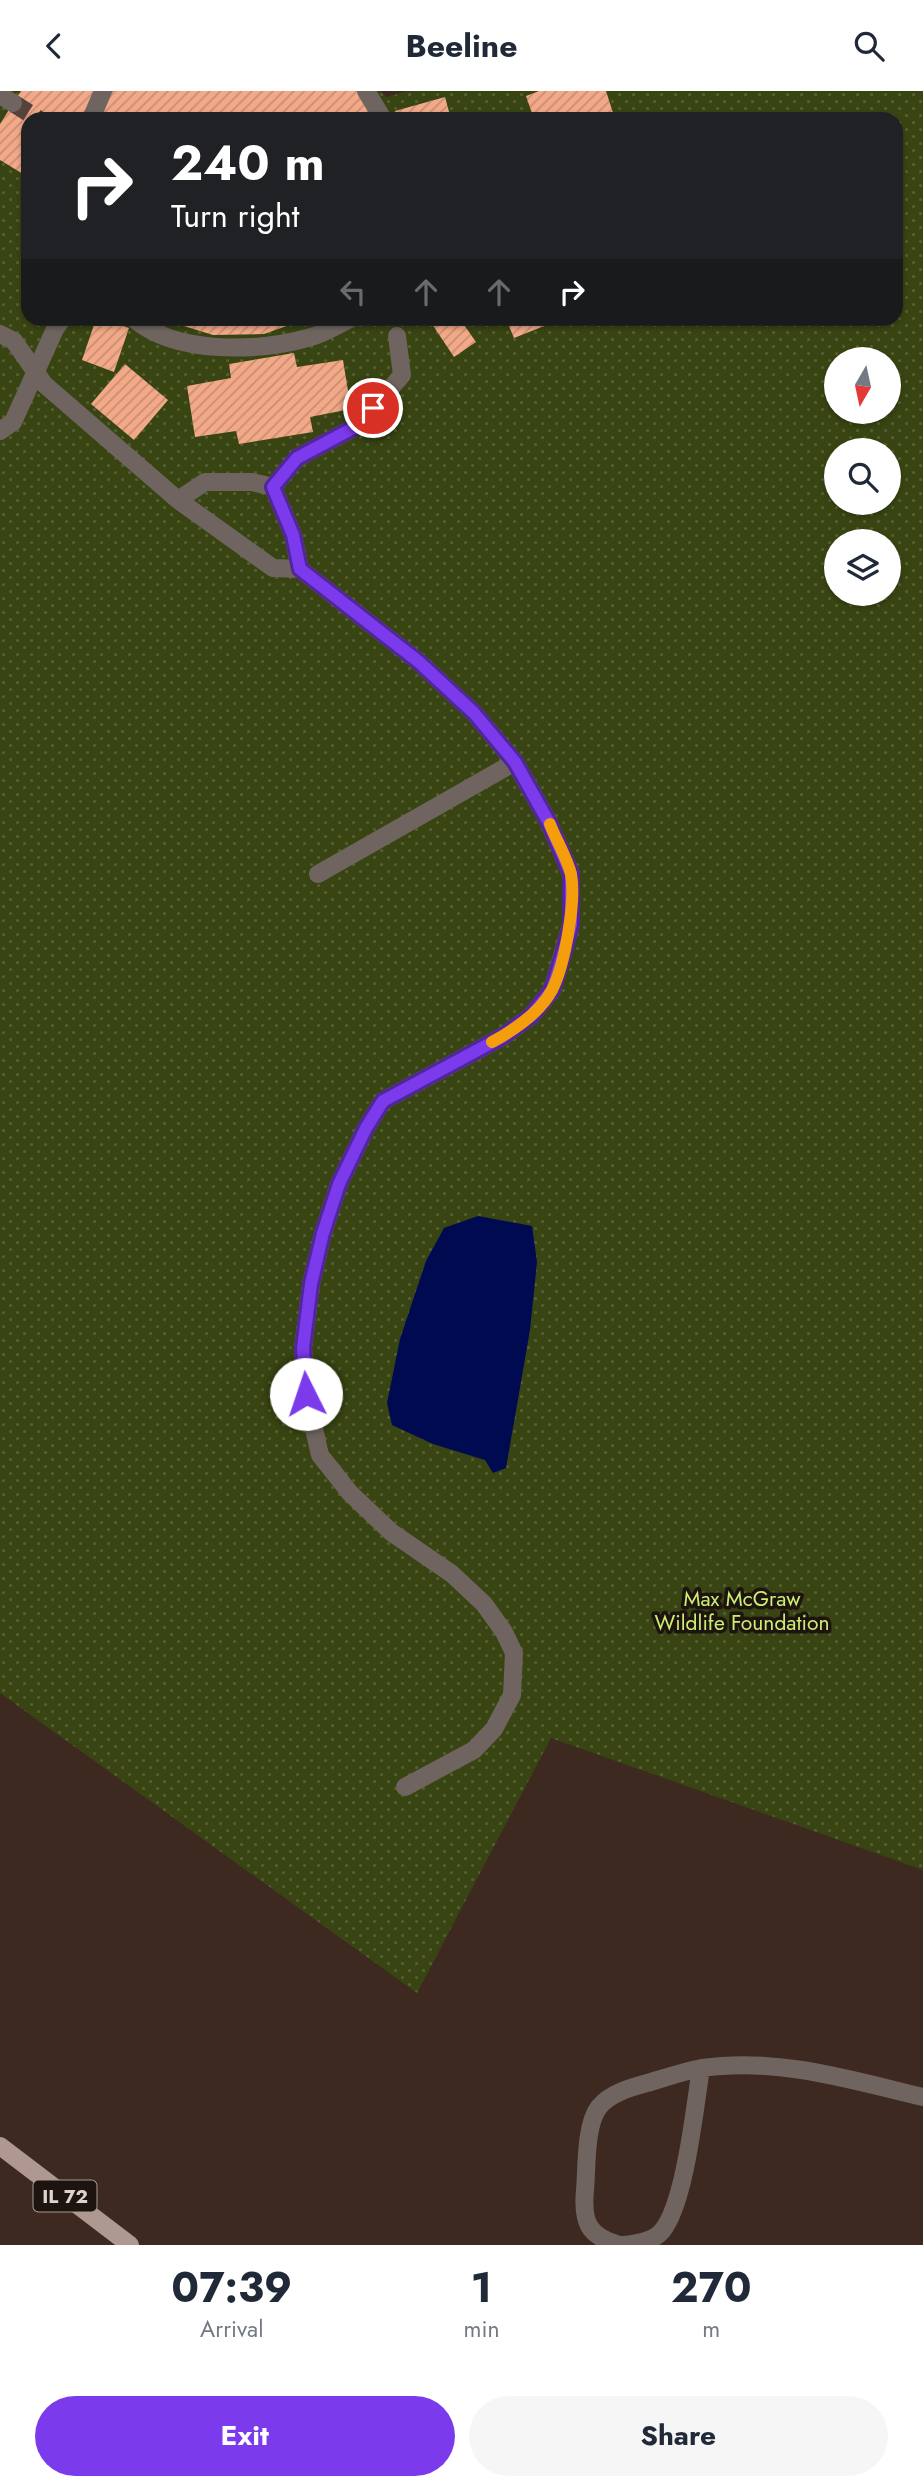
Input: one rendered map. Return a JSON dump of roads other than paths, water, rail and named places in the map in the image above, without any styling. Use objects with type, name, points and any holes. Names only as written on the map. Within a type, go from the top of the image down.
[{"type":"main road","name":"IL 72","points":[[0,2146],[130,2245]]},
{"type":"street","points":[[94,112],[103,91]]},
{"type":"street","points":[[366,91],[379,112]]},
{"type":"street","points":[[0,431],[13,422],[57,326]]},
{"type":"street","points":[[143,326],[172,339],[208,347],[253,348],[312,337],[335,326]]},
{"type":"street","points":[[0,334],[14,341],[44,384],[178,500],[274,568],[300,569],[419,662],[474,713],[515,762],[548,821],[571,874],[571,925],[552,990],[531,1016],[502,1037],[383,1101],[366,1128],[339,1184],[323,1233],[311,1284],[303,1348],[306,1394],[320,1455],[349,1493],[391,1532],[452,1574],[484,1604],[504,1632],[514,1653],[512,1695],[494,1729],[474,1750],[405,1787]]},
{"type":"street","points":[[273,487],[297,458],[359,425],[402,375],[397,336]]},
{"type":"street","points":[[178,500],[205,482],[252,482],[273,487]]},
{"type":"street","points":[[273,487],[293,535],[300,569]]},
{"type":"street","points":[[318,874],[515,762]]},
{"type":"street","points":[[701,2068],[681,2188],[672,2214],[661,2232],[641,2243],[621,2245],[602,2240],[588,2227],[583,2206],[590,2124],[598,2107],[614,2095],[701,2068],[765,2066],[833,2075],[923,2097]]},
{"type":"tunnel","points":[[13,103],[27,112]]},
{"type":"park label","name":"Max McGraw Wildlife Foundation","points":[[742,1611]]}]
